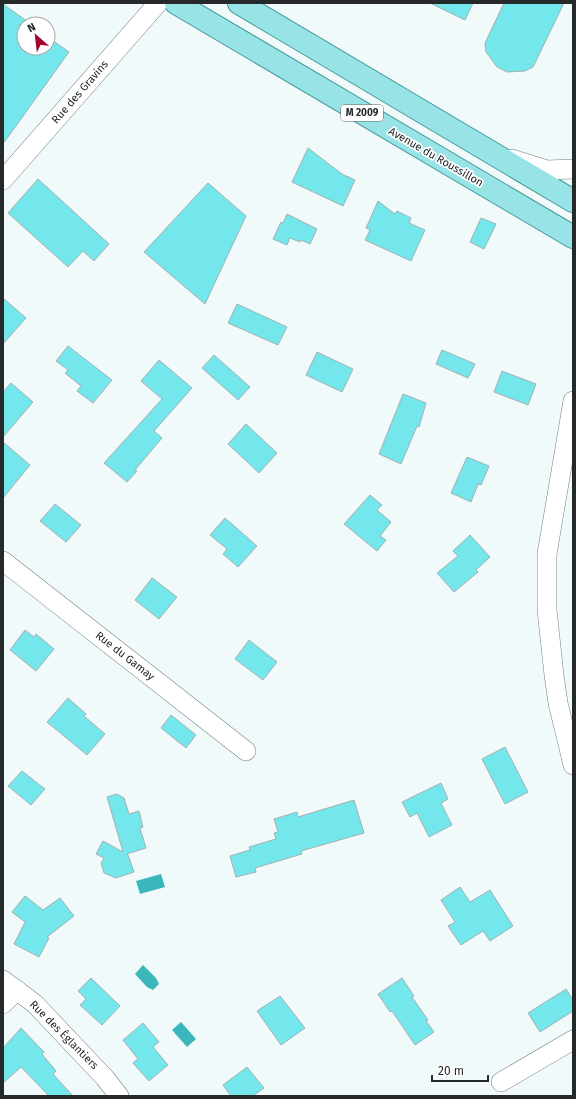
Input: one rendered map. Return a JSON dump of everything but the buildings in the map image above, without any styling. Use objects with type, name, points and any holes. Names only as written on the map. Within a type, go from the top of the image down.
[{"type":"main road","name":"Avenue du Roussillon","points":[[176,3],[573,237]]},
{"type":"main road","name":"M 2009","points":[[239,3],[573,201]]},
{"type":"street","name":"Rue des Gravins","points":[[3,180],[158,3]]},
{"type":"street","points":[[490,152],[547,170],[573,168]]},
{"type":"street","points":[[573,401],[546,554],[547,610],[554,675],[560,710],[573,765]]},
{"type":"street","name":"Rue du Gamay","points":[[3,561],[246,751]]},
{"type":"street","points":[[3,1004],[10,985]]},
{"type":"street","name":"Rue des Églantiers","points":[[10,985],[35,1004],[105,1078],[119,1096]]},
{"type":"street","points":[[501,1082],[573,1040]]},
{"type":"water","points":[[161,874],[165,887],[140,894],[136,881]]},
{"type":"water","points":[[143,965],[156,978],[159,984],[153,990],[147,987],[135,974]]},
{"type":"water","points":[[181,1022],[196,1039],[187,1047],[172,1030]]}]
